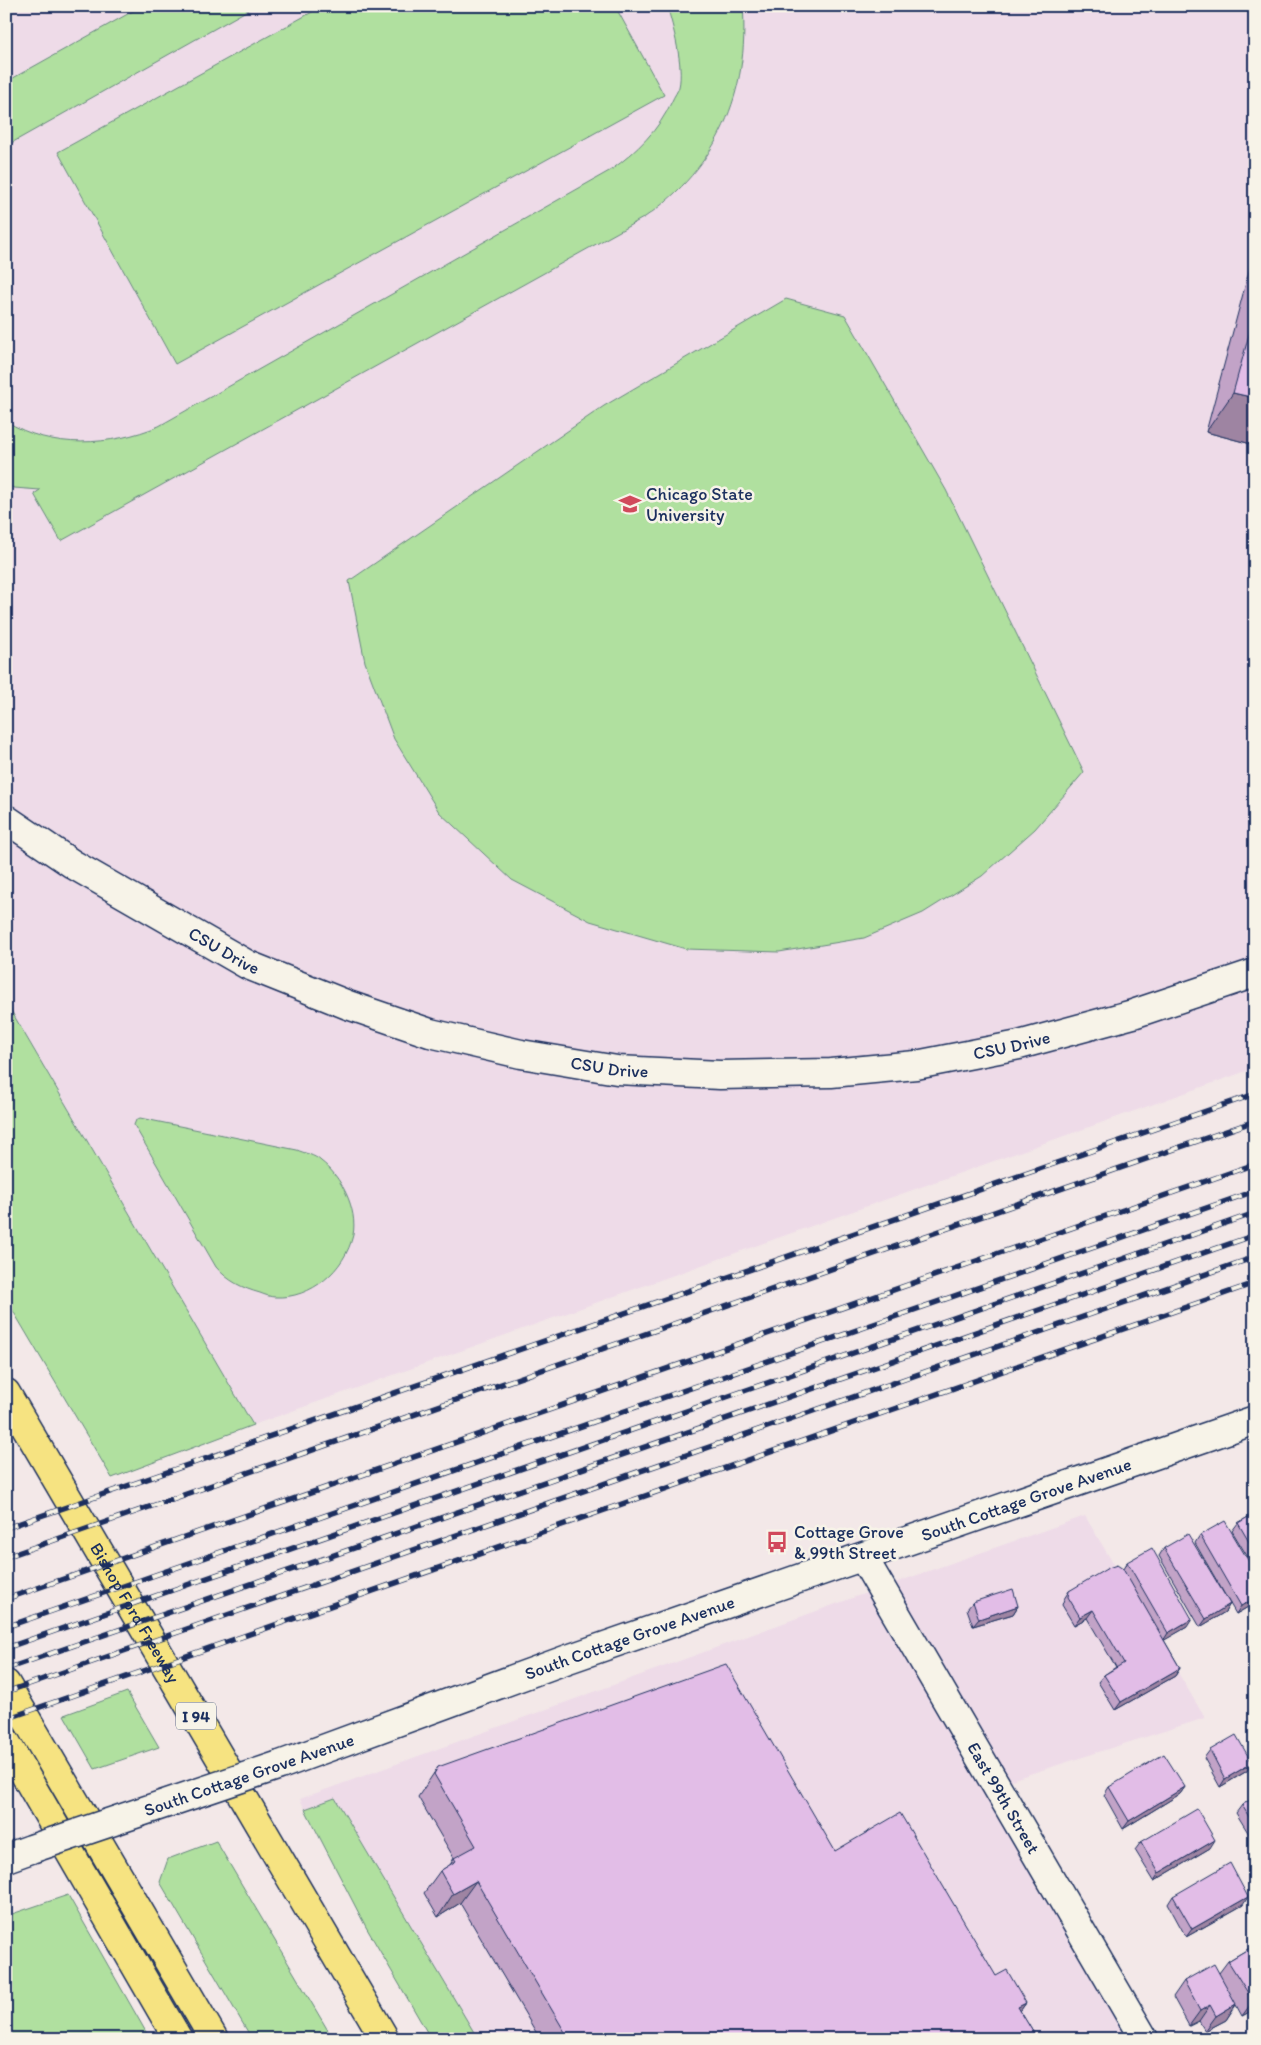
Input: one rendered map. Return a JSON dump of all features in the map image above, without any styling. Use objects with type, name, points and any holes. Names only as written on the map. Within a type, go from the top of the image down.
[{"type":"highway","name":"Bishop Ford Freeway","points":[[6,1393],[385,2039]]},
{"type":"highway","points":[[6,1684],[214,2039]]},
{"type":"highway","points":[[6,1742],[178,2039]]},
{"type":"street","name":"CSU Drive","points":[[6,819],[74,865],[248,964],[348,1004],[430,1033],[521,1054],[617,1070],[720,1076],[831,1073],[916,1065],[1018,1045],[1123,1017],[1255,973]]},
{"type":"street","name":"South Cottage Grove Avenue","points":[[19,1854],[280,1765],[568,1660],[1255,1420]]},
{"type":"street","name":"East 99th Street","points":[[863,1557],[1144,2039]]},
{"type":"shaded area","name":"Chicago State University","points":[[6,6],[1255,6],[1255,1068],[253,1425],[6,1002]]},
{"type":"shaded area","points":[[1085,1516],[1205,1718],[983,1789],[1129,2039],[478,2039],[335,1798],[305,1809],[300,1799],[869,1592]]},
{"type":"green space","points":[[142,6],[255,6],[6,146],[6,82]]},
{"type":"green space","points":[[323,6],[615,6],[664,95],[175,364],[58,152]]},
{"type":"green space","points":[[667,6],[743,6],[744,38],[741,68],[734,98],[724,125],[709,151],[692,175],[670,197],[645,217],[61,541],[34,494],[40,490],[14,488],[6,485],[6,421],[42,437],[81,442],[121,438],[159,426],[611,170],[630,155],[654,131],[667,112],[678,89],[680,78],[679,57]]},
{"type":"green space","points":[[786,299],[845,315],[946,490],[1084,772],[1035,829],[982,876],[923,913],[864,938],[779,952],[686,949],[590,921],[512,880],[439,812],[394,739],[365,662],[349,581],[604,406]]},
{"type":"green space","points":[[6,1002],[253,1425],[112,1478],[6,1299]]},
{"type":"green space","points":[[140,1118],[297,1150],[319,1159],[341,1184],[353,1215],[353,1235],[349,1248],[334,1271],[313,1287],[301,1293],[288,1296],[268,1296],[247,1289],[230,1280],[216,1267],[134,1125],[136,1120]]},
{"type":"green space","points":[[127,1692],[159,1747],[95,1769],[64,1715]]},
{"type":"green space","points":[[335,1798],[478,2039],[431,2039],[366,1927],[305,1809]]},
{"type":"green space","points":[[216,1841],[333,2039],[252,2039],[160,1882],[168,1859]]},
{"type":"green space","points":[[68,1895],[150,2039],[6,2039],[6,1916]]},
{"type":"building","points":[[1255,313],[1255,398],[1233,393]]},
{"type":"building","points":[[1255,1513],[1255,1552],[1238,1523]]},
{"type":"building","points":[[1225,1521],[1255,1572],[1255,1598],[1241,1606],[1200,1535]]},
{"type":"building","points":[[1188,1534],[1230,1604],[1206,1619],[1164,1548]]},
{"type":"building","points":[[1152,1548],[1192,1619],[1168,1633],[1127,1562]]},
{"type":"building","points":[[1117,1565],[1123,1569],[1180,1668],[1121,1702],[1104,1675],[1124,1663],[1093,1610],[1080,1617],[1068,1597],[1069,1591],[1108,1568]]},
{"type":"building","points":[[1013,1589],[1018,1606],[979,1619],[973,1602]]},
{"type":"building","points":[[726,1664],[835,1851],[900,1813],[996,1976],[1007,1970],[1026,2003],[1018,2007],[1036,2037],[1033,2039],[569,2039],[476,1881],[453,1894],[440,1871],[456,1861],[454,1858],[476,1846],[434,1774],[438,1767]]},
{"type":"building","points":[[1236,1735],[1252,1763],[1225,1779],[1210,1750]]},
{"type":"building","points":[[1164,1754],[1185,1787],[1129,1821],[1109,1787]]},
{"type":"building","points":[[1255,1797],[1255,1827],[1242,1805]]},
{"type":"building","points":[[1197,1809],[1215,1840],[1159,1873],[1141,1842]]},
{"type":"building","points":[[1230,1863],[1248,1897],[1192,1929],[1173,1896]]},
{"type":"building","points":[[1255,1945],[1255,2000],[1253,2001],[1228,1961]]},
{"type":"building","points":[[1214,1964],[1236,2004],[1216,2016],[1210,2005],[1200,2011],[1184,1981]]},
{"type":"railway","points":[[6,1528],[1255,1094]]},
{"type":"railway","points":[[6,1557],[1255,1121]]},
{"type":"railway","points":[[6,1599],[1255,1164]]},
{"type":"railway","points":[[6,1627],[1255,1191]]},
{"type":"railway","points":[[6,1648],[1255,1213]]},
{"type":"railway","points":[[6,1669],[1255,1235]]},
{"type":"railway","points":[[6,1692],[1255,1257]]},
{"type":"railway","points":[[6,1719],[1255,1283]]},
{"type":"place","name":"Chicago State University","points":[[630,504]]},
{"type":"place","name":"Cottage Grove & 99th Street","points":[[777,1542]]}]
